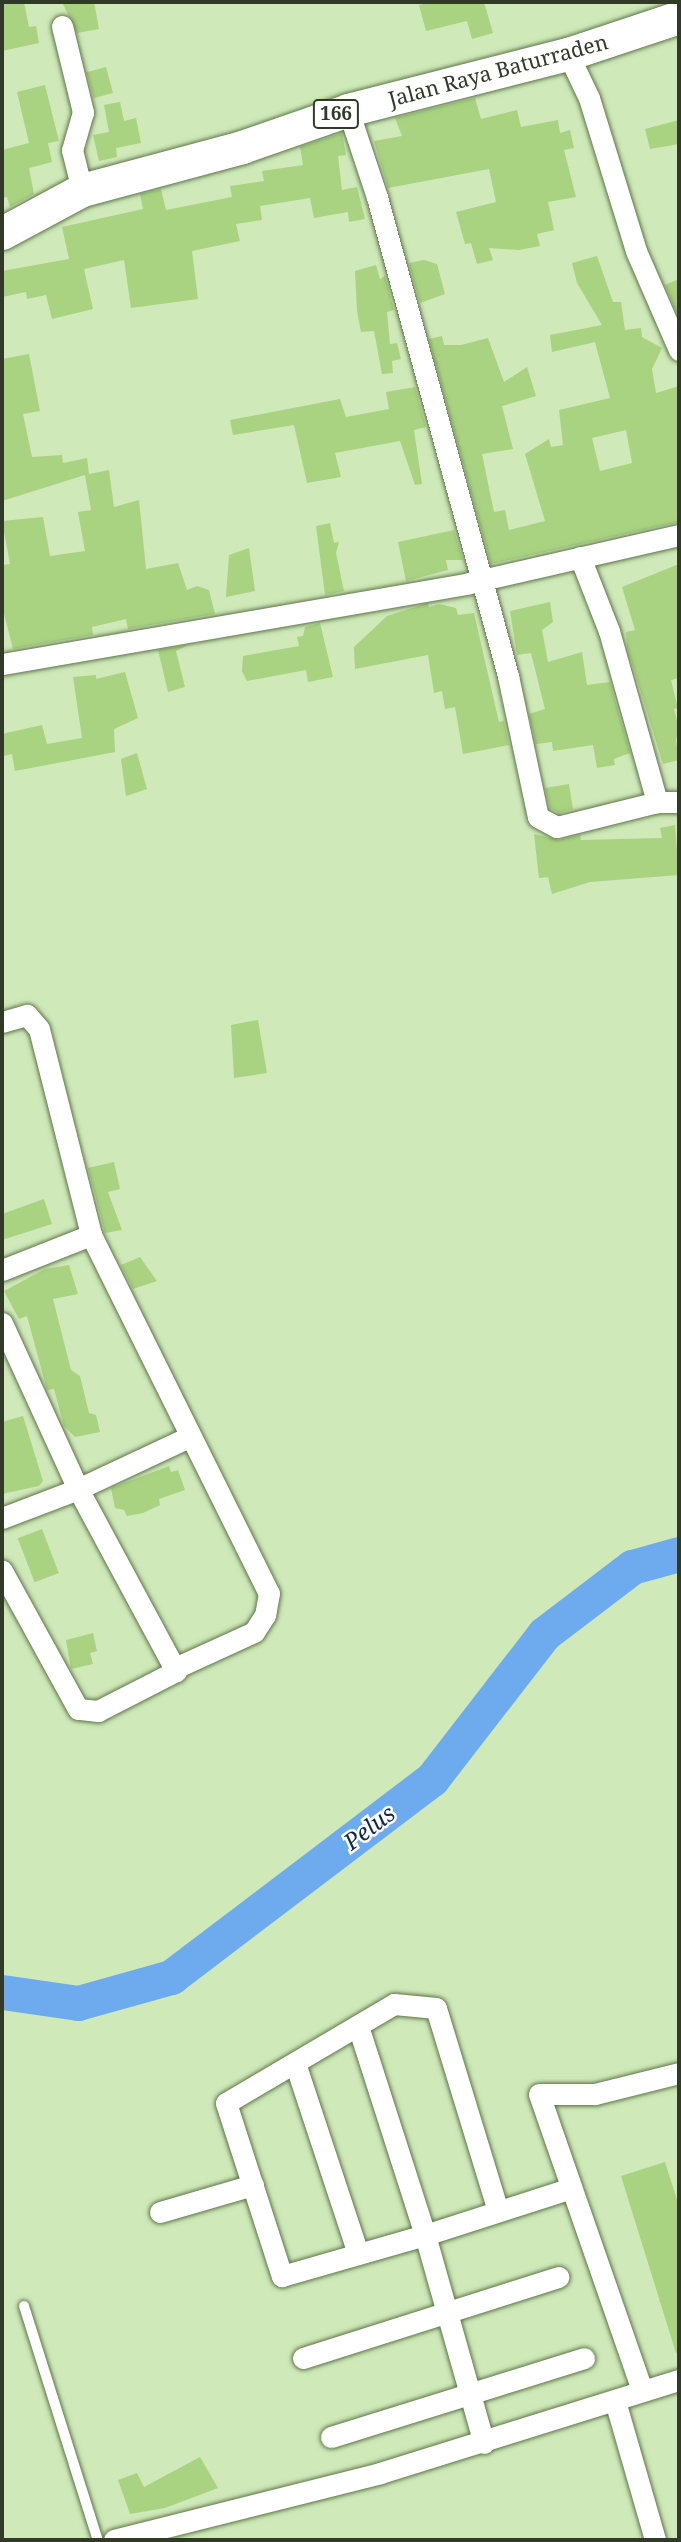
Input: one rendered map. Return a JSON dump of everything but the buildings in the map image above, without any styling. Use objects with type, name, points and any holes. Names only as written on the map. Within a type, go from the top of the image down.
[{"type":"main road","name":"Jalan Raya Baturraden","points":[[2,233],[82,190],[242,147],[348,110],[568,54],[679,16]]},
{"type":"street","points":[[62,26],[83,112],[72,150],[82,190]]},
{"type":"street","points":[[568,54],[589,98],[636,251],[679,350]]},
{"type":"street","points":[[348,110],[377,197],[508,676],[538,817],[556,827],[657,802],[679,802]]},
{"type":"street","points":[[2,664],[481,581],[679,535]]},
{"type":"street","points":[[580,557],[608,631],[657,802]]},
{"type":"street","points":[[2,1022],[27,1015],[39,1028],[91,1235],[269,1593],[265,1615],[254,1632],[175,1668]]},
{"type":"street","points":[[2,1270],[91,1235]]},
{"type":"street","points":[[2,1323],[78,1489],[175,1668],[174,1675],[98,1711],[78,1709],[2,1570]]},
{"type":"street","points":[[2,1518],[78,1489],[190,1437]]},
{"type":"street","points":[[498,2211],[436,2008],[394,2004],[226,2103],[282,2276],[425,2235],[571,2188]]},
{"type":"street","points":[[358,2026],[425,2235],[484,2443]]},
{"type":"street","points":[[295,2063],[358,2254]]},
{"type":"street","points":[[642,2390],[539,2094],[595,2094],[679,2073]]},
{"type":"street","points":[[160,2212],[253,2185]]},
{"type":"street","points":[[303,2358],[558,2277]]},
{"type":"street","points":[[331,2437],[584,2358]]},
{"type":"street","points":[[114,2540],[484,2443],[679,2380]]},
{"type":"street","points":[[615,2401],[655,2540]]},
{"type":"lane","points":[[24,2306],[98,2540]]},
{"type":"waterway","name":"Pelus","points":[[2,1992],[78,2003],[171,1977],[432,1779],[544,1634],[632,1567],[679,1554]]}]
